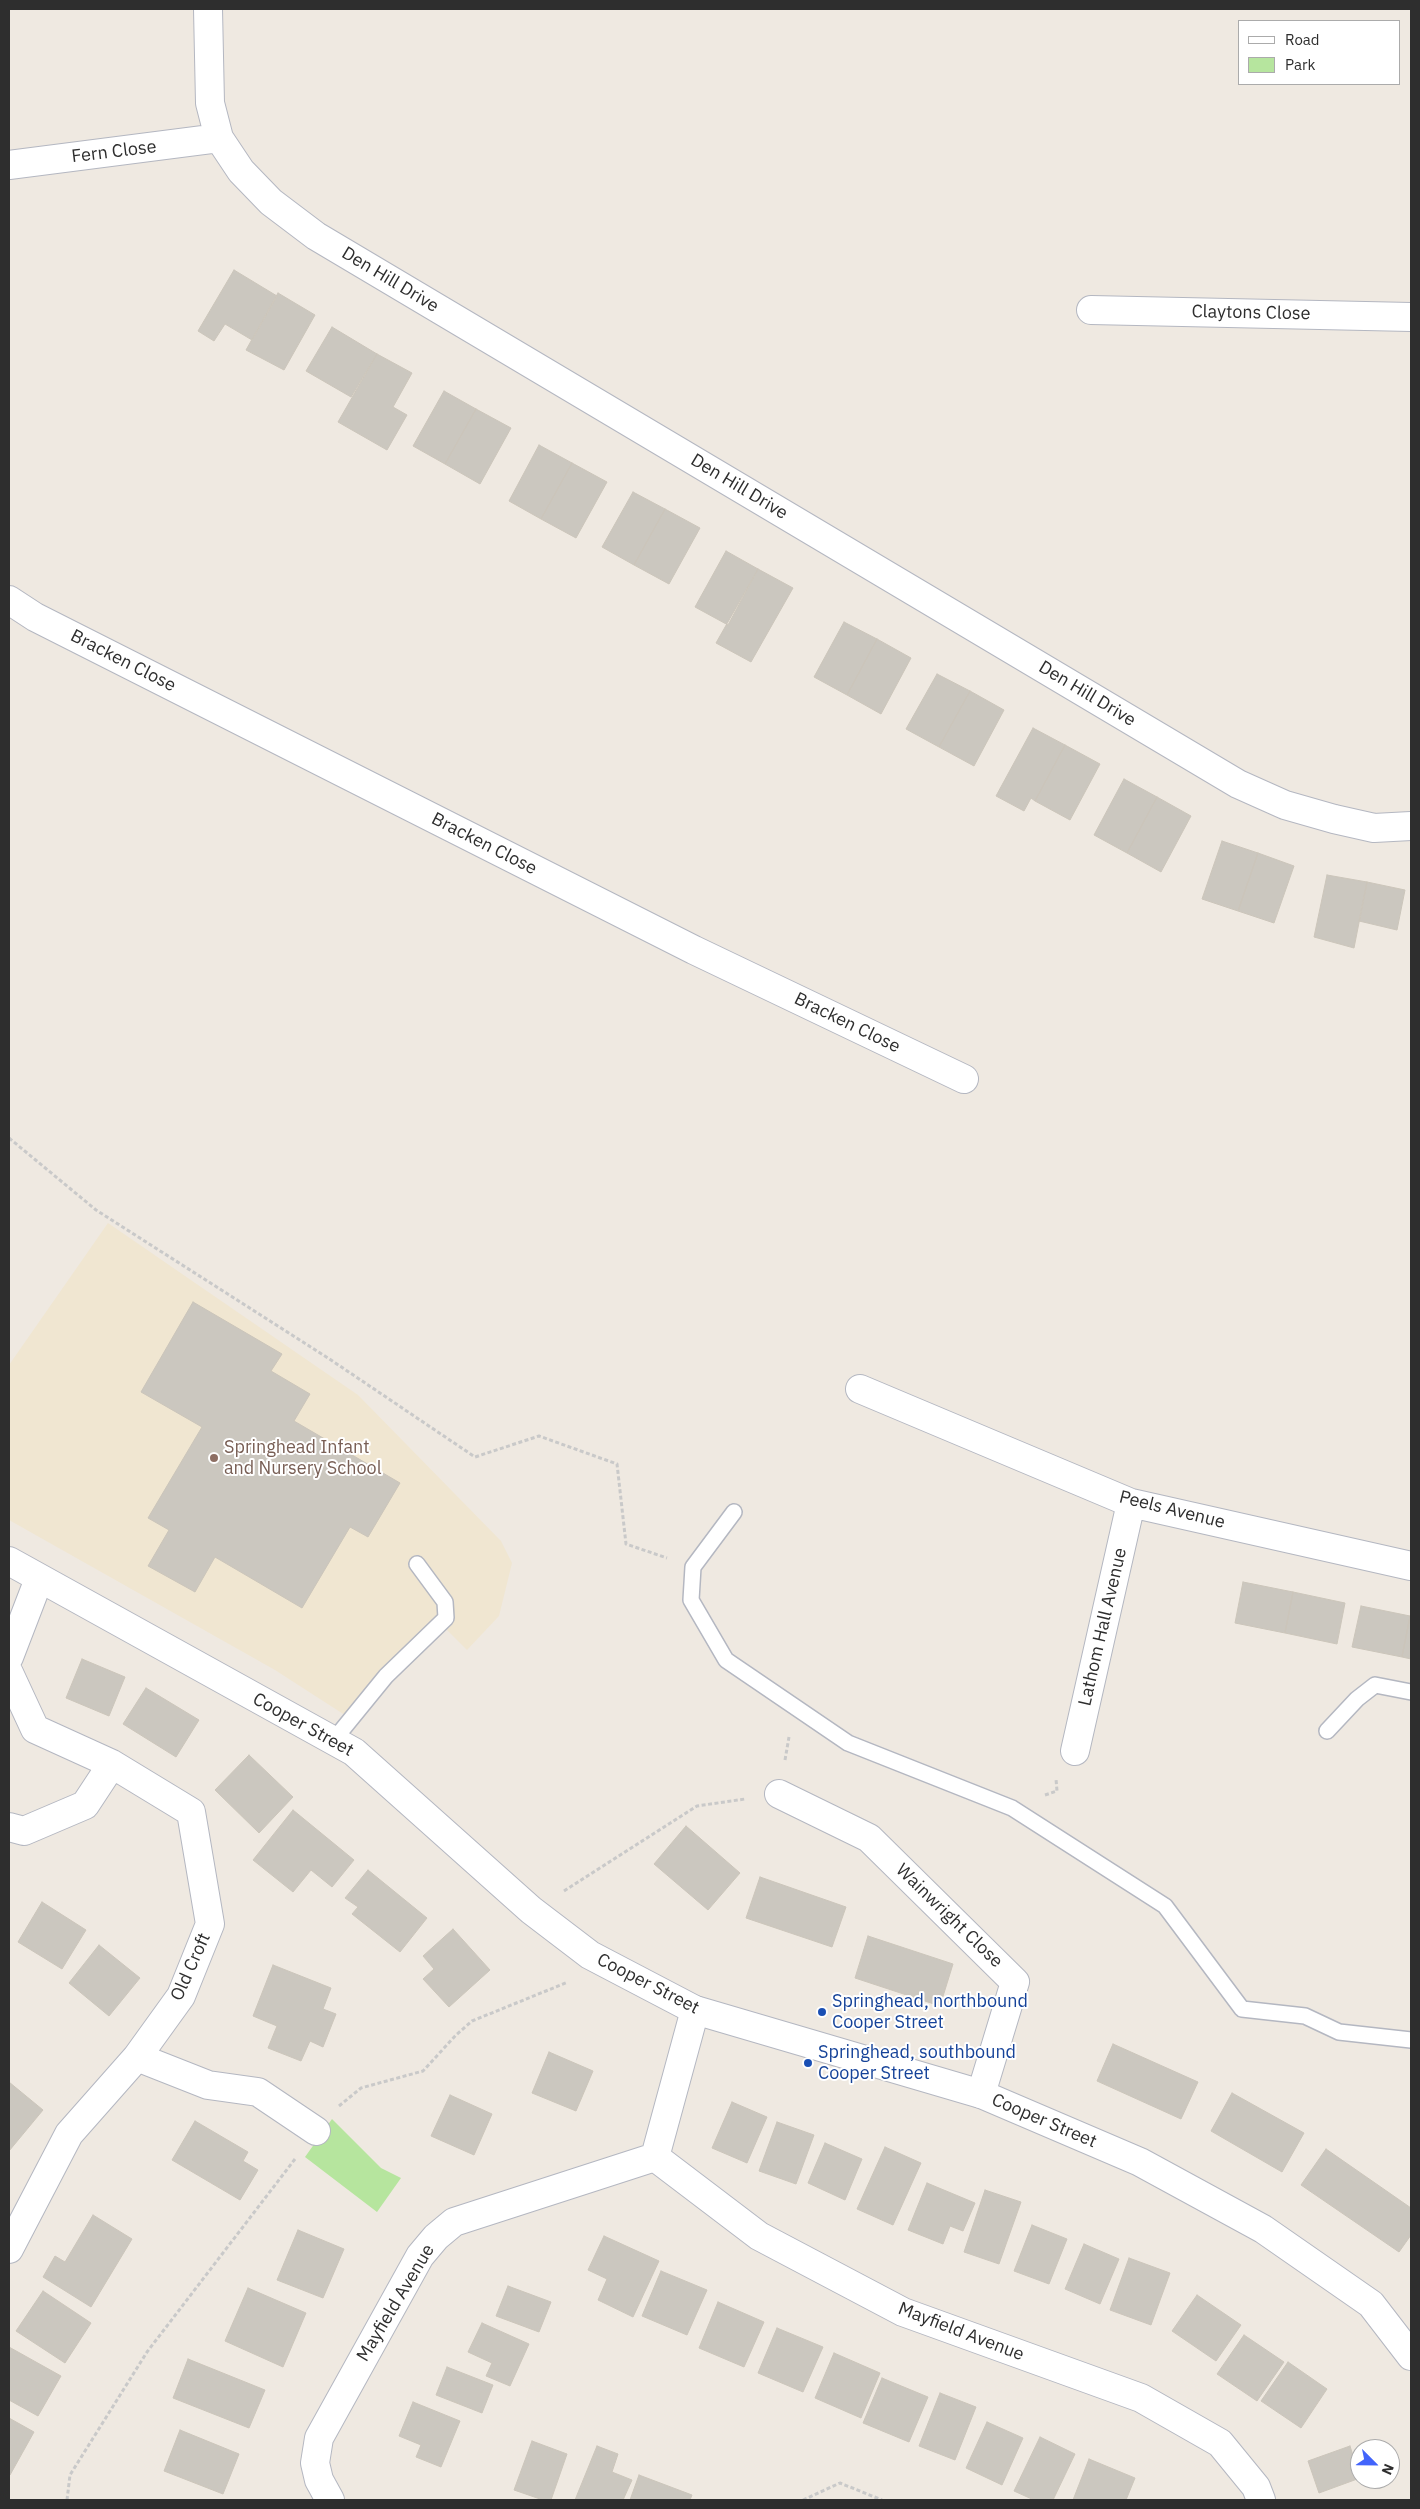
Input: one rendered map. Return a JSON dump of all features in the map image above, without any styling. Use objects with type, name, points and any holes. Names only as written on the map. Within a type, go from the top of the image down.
[{"type":"street","name":"Den Hill Drive","points":[[208,9],[210,103],[219,138],[247,178],[271,202],[316,236],[1238,784],[1284,805],[1334,819],[1374,828],[1411,826]]},
{"type":"street","name":"Fern Close","points":[[9,165],[219,138]]},
{"type":"street","name":"Claytons Close","points":[[1091,310],[1411,317]]},
{"type":"street","name":"Bracken Close","points":[[9,600],[35,617],[694,950],[964,1079]]},
{"type":"street","name":"Peels Avenue","points":[[860,1389],[1131,1503],[1411,1566]]},
{"type":"street","name":"Lathom Hall Avenue","points":[[1075,1752],[1131,1503]]},
{"type":"street","name":"Cooper Street","points":[[9,1561],[354,1752],[531,1910],[590,1955],[695,2010],[981,2094],[1140,2162],[1263,2229],[1372,2304],[1411,2356]]},
{"type":"street","points":[[9,1658],[39,1578]]},
{"type":"street","name":"Old Croft","points":[[9,1673],[35,1728],[112,1764],[191,1812],[210,1924],[181,1996],[137,2056],[69,2134],[9,2249]]},
{"type":"street","points":[[9,1826],[24,1831],[85,1804],[112,1764]]},
{"type":"street","name":"Wainwright Close","points":[[779,1794],[869,1838],[1016,1982],[981,2094]]},
{"type":"street","points":[[655,2157],[695,2010]]},
{"type":"street","points":[[137,2056],[208,2085],[258,2092],[316,2131]]},
{"type":"street","name":"Mayfield Avenue","points":[[330,2500],[319,2480],[315,2463],[319,2438],[420,2256],[436,2237],[454,2222],[655,2157],[759,2236],[903,2312],[1141,2398],[1212,2438],[1220,2443],[1256,2487],[1261,2500]]},
{"type":"lane","points":[[734,1512],[694,1567],[691,1600],[726,1660],[848,1743],[1012,1808],[1165,1906],[1242,2009],[1304,2016],[1339,2032],[1411,2040]]},
{"type":"lane","points":[[333,1741],[386,1676],[446,1618],[445,1602],[417,1564]]},
{"type":"lane","points":[[1327,1731],[1358,1699],[1375,1685],[1411,1692]]},
{"type":"path","points":[[9,1138],[96,1210],[328,1358],[475,1458],[538,1436],[617,1464],[626,1544],[694,1567]]},
{"type":"path","points":[[531,1910],[697,1806],[779,1794],[790,1729],[801,1712]]},
{"type":"path","points":[[1012,1808],[1057,1790],[1056,1773],[1075,1752]]},
{"type":"path","points":[[67,2500],[70,2475],[147,2352],[325,2118],[361,2088],[423,2071],[472,2020],[573,1979],[590,1955]]},
{"type":"path","points":[[803,2500],[840,2483],[882,2500]]},
{"type":"shaded area","name":"Springhead Infant and Nursery School","points":[[108,1223],[358,1395],[501,1541],[512,1563],[499,1616],[467,1650],[444,1627],[351,1719],[275,1670],[9,1520],[9,1365]]},
{"type":"green space","points":[[332,2119],[381,2168],[401,2178],[377,2212],[305,2157]]},
{"type":"building","points":[[234,270],[277,296],[252,340],[225,324],[214,341],[198,331]]},
{"type":"building","points":[[278,293],[315,315],[284,370],[246,350]]},
{"type":"building","points":[[332,327],[377,354],[351,397],[306,371]]},
{"type":"building","points":[[377,354],[412,373],[393,407],[407,415],[387,450],[338,422]]},
{"type":"building","points":[[444,391],[476,409],[445,464],[413,446]]},
{"type":"building","points":[[476,409],[511,428],[480,484],[445,464]]},
{"type":"building","points":[[539,445],[572,463],[541,519],[509,501]]},
{"type":"building","points":[[572,463],[607,482],[576,538],[541,519]]},
{"type":"building","points":[[633,492],[665,509],[634,565],[602,547]]},
{"type":"building","points":[[665,509],[700,528],[669,584],[634,565]]},
{"type":"building","points":[[726,551],[758,569],[728,625],[695,607]]},
{"type":"building","points":[[758,569],[793,588],[751,662],[716,643]]},
{"type":"building","points":[[844,622],[877,639],[847,695],[814,677]]},
{"type":"building","points":[[877,639],[911,658],[881,714],[847,695]]},
{"type":"building","points":[[937,674],[970,691],[939,747],[906,729]]},
{"type":"building","points":[[970,691],[1004,710],[974,766],[939,747]]},
{"type":"building","points":[[1033,728],[1065,745],[1035,801],[1031,798],[1024,811],[996,796]]},
{"type":"building","points":[[1065,745],[1100,764],[1070,820],[1035,801]]},
{"type":"building","points":[[1124,779],[1157,797],[1127,853],[1094,835]]},
{"type":"building","points":[[1157,797],[1191,816],[1161,872],[1127,853]]},
{"type":"building","points":[[1222,841],[1258,853],[1238,911],[1202,899]]},
{"type":"building","points":[[1258,853],[1294,866],[1274,923],[1238,911]]},
{"type":"building","points":[[1327,875],[1367,882],[1354,948],[1314,937]]},
{"type":"building","points":[[1367,882],[1405,890],[1397,930],[1359,921]]},
{"type":"building","points":[[193,1302],[282,1354],[271,1371],[310,1394],[294,1421],[400,1483],[368,1537],[350,1527],[302,1608],[215,1557],[195,1592],[148,1566],[169,1530],[148,1518],[202,1427],[141,1392]]},
{"type":"building","points":[[1243,1582],[1293,1592],[1285,1633],[1235,1623]]},
{"type":"building","points":[[1293,1592],[1345,1603],[1337,1644],[1285,1633]]},
{"type":"building","points":[[1361,1606],[1410,1616],[1402,1657],[1352,1647]]},
{"type":"building","points":[[1411,1616],[1411,1659],[1402,1657]]},
{"type":"building","points":[[82,1659],[125,1677],[109,1716],[66,1698]]},
{"type":"building","points":[[146,1688],[199,1720],[176,1757],[123,1724]]},
{"type":"building","points":[[249,1755],[293,1797],[259,1833],[215,1790]]},
{"type":"building","points":[[293,1810],[354,1860],[332,1887],[311,1870],[293,1892],[253,1860]]},
{"type":"building","points":[[686,1826],[740,1873],[708,1910],[654,1864]]},
{"type":"building","points":[[368,1870],[427,1918],[400,1952],[352,1914],[358,1907],[345,1898]]},
{"type":"building","points":[[760,1877],[846,1907],[832,1947],[746,1918]]},
{"type":"building","points":[[42,1902],[86,1930],[62,1969],[18,1942]]},
{"type":"building","points":[[453,1929],[490,1970],[449,2007],[423,1979],[434,1969],[423,1956]]},
{"type":"building","points":[[868,1936],[953,1964],[940,2006],[855,1978]]},
{"type":"building","points":[[99,1945],[140,1978],[109,2016],[69,1983]]},
{"type":"building","points":[[273,1965],[331,1988],[323,2009],[336,2014],[323,2047],[310,2041],[301,2061],[268,2048],[277,2026],[253,2016]]},
{"type":"building","points":[[1113,2044],[1198,2082],[1181,2119],[1097,2081]]},
{"type":"building","points":[[549,2052],[593,2071],[576,2111],[532,2093]]},
{"type":"building","points":[[9,2082],[43,2110],[9,2151]]},
{"type":"building","points":[[1232,2093],[1304,2133],[1282,2172],[1211,2131]]},
{"type":"building","points":[[450,2095],[492,2114],[474,2155],[431,2136]]},
{"type":"building","points":[[732,2102],[767,2117],[747,2163],[712,2148]]},
{"type":"building","points":[[195,2121],[248,2152],[243,2161],[258,2170],[240,2200],[172,2160]]},
{"type":"building","points":[[777,2122],[814,2135],[796,2184],[759,2171]]},
{"type":"building","points":[[825,2143],[862,2159],[845,2200],[808,2183]]},
{"type":"building","points":[[885,2147],[921,2163],[893,2225],[857,2209]]},
{"type":"building","points":[[1326,2149],[1411,2208],[1411,2235],[1399,2252],[1301,2185]]},
{"type":"building","points":[[927,2183],[975,2203],[963,2231],[950,2226],[943,2244],[908,2230]]},
{"type":"building","points":[[985,2190],[1021,2202],[999,2264],[964,2252]]},
{"type":"building","points":[[93,2215],[132,2239],[91,2307],[43,2277],[55,2256],[65,2262]]},
{"type":"building","points":[[1032,2225],[1067,2239],[1049,2284],[1014,2271]]},
{"type":"building","points":[[298,2230],[344,2249],[323,2298],[277,2280]]},
{"type":"building","points":[[604,2236],[659,2261],[633,2317],[598,2300],[607,2279],[588,2270]]},
{"type":"building","points":[[1084,2244],[1119,2259],[1100,2304],[1065,2289]]},
{"type":"building","points":[[1129,2258],[1170,2273],[1151,2325],[1110,2310]]},
{"type":"building","points":[[661,2271],[707,2290],[687,2335],[642,2316]]},
{"type":"building","points":[[508,2286],[551,2302],[539,2332],[496,2316]]},
{"type":"building","points":[[248,2288],[306,2313],[283,2367],[225,2341]]},
{"type":"building","points":[[43,2291],[91,2323],[65,2363],[16,2331]]},
{"type":"building","points":[[1197,2295],[1241,2325],[1216,2361],[1172,2331]]},
{"type":"building","points":[[718,2302],[764,2322],[744,2367],[699,2348]]},
{"type":"building","points":[[482,2323],[529,2344],[510,2386],[486,2376],[492,2363],[468,2352]]},
{"type":"building","points":[[777,2328],[823,2347],[803,2392],[758,2373]]},
{"type":"building","points":[[1244,2335],[1284,2362],[1257,2401],[1217,2374]]},
{"type":"building","points":[[9,2347],[61,2376],[38,2416],[9,2400]]},
{"type":"building","points":[[834,2353],[880,2373],[861,2418],[815,2398]]},
{"type":"building","points":[[188,2359],[265,2390],[249,2428],[173,2398]]},
{"type":"building","points":[[1288,2362],[1327,2389],[1301,2428],[1261,2401]]},
{"type":"building","points":[[447,2367],[493,2385],[482,2413],[436,2395]]},
{"type":"building","points":[[882,2378],[928,2397],[909,2442],[863,2423]]},
{"type":"building","points":[[940,2393],[976,2407],[955,2460],[919,2446]]},
{"type":"building","points":[[413,2402],[460,2421],[441,2467],[416,2457],[421,2445],[399,2436]]},
{"type":"building","points":[[9,2418],[34,2432],[10,2475],[9,2474]]},
{"type":"building","points":[[987,2422],[1023,2438],[1002,2485],[966,2468]]},
{"type":"building","points":[[180,2430],[239,2454],[223,2494],[164,2471]]},
{"type":"building","points":[[1040,2437],[1075,2454],[1053,2500],[1034,2500],[1014,2491]]},
{"type":"building","points":[[532,2441],[567,2454],[551,2500],[543,2500],[514,2490]]},
{"type":"building","points":[[597,2446],[618,2454],[612,2472],[632,2480],[623,2500],[575,2500]]},
{"type":"building","points":[[1350,2446],[1350,2482],[1319,2493],[1308,2461]]},
{"type":"building","points":[[1089,2459],[1135,2478],[1126,2500],[1073,2500]]},
{"type":"building","points":[[639,2475],[692,2495],[690,2500],[630,2500]]},
{"type":"place","name":"Springhead Infant and Nursery School","points":[[214,1458]]},
{"type":"place","name":"Springhead, northbound Cooper Street","points":[[822,2012]]},
{"type":"place","name":"Springhead, southbound Cooper Street","points":[[808,2063]]}]
